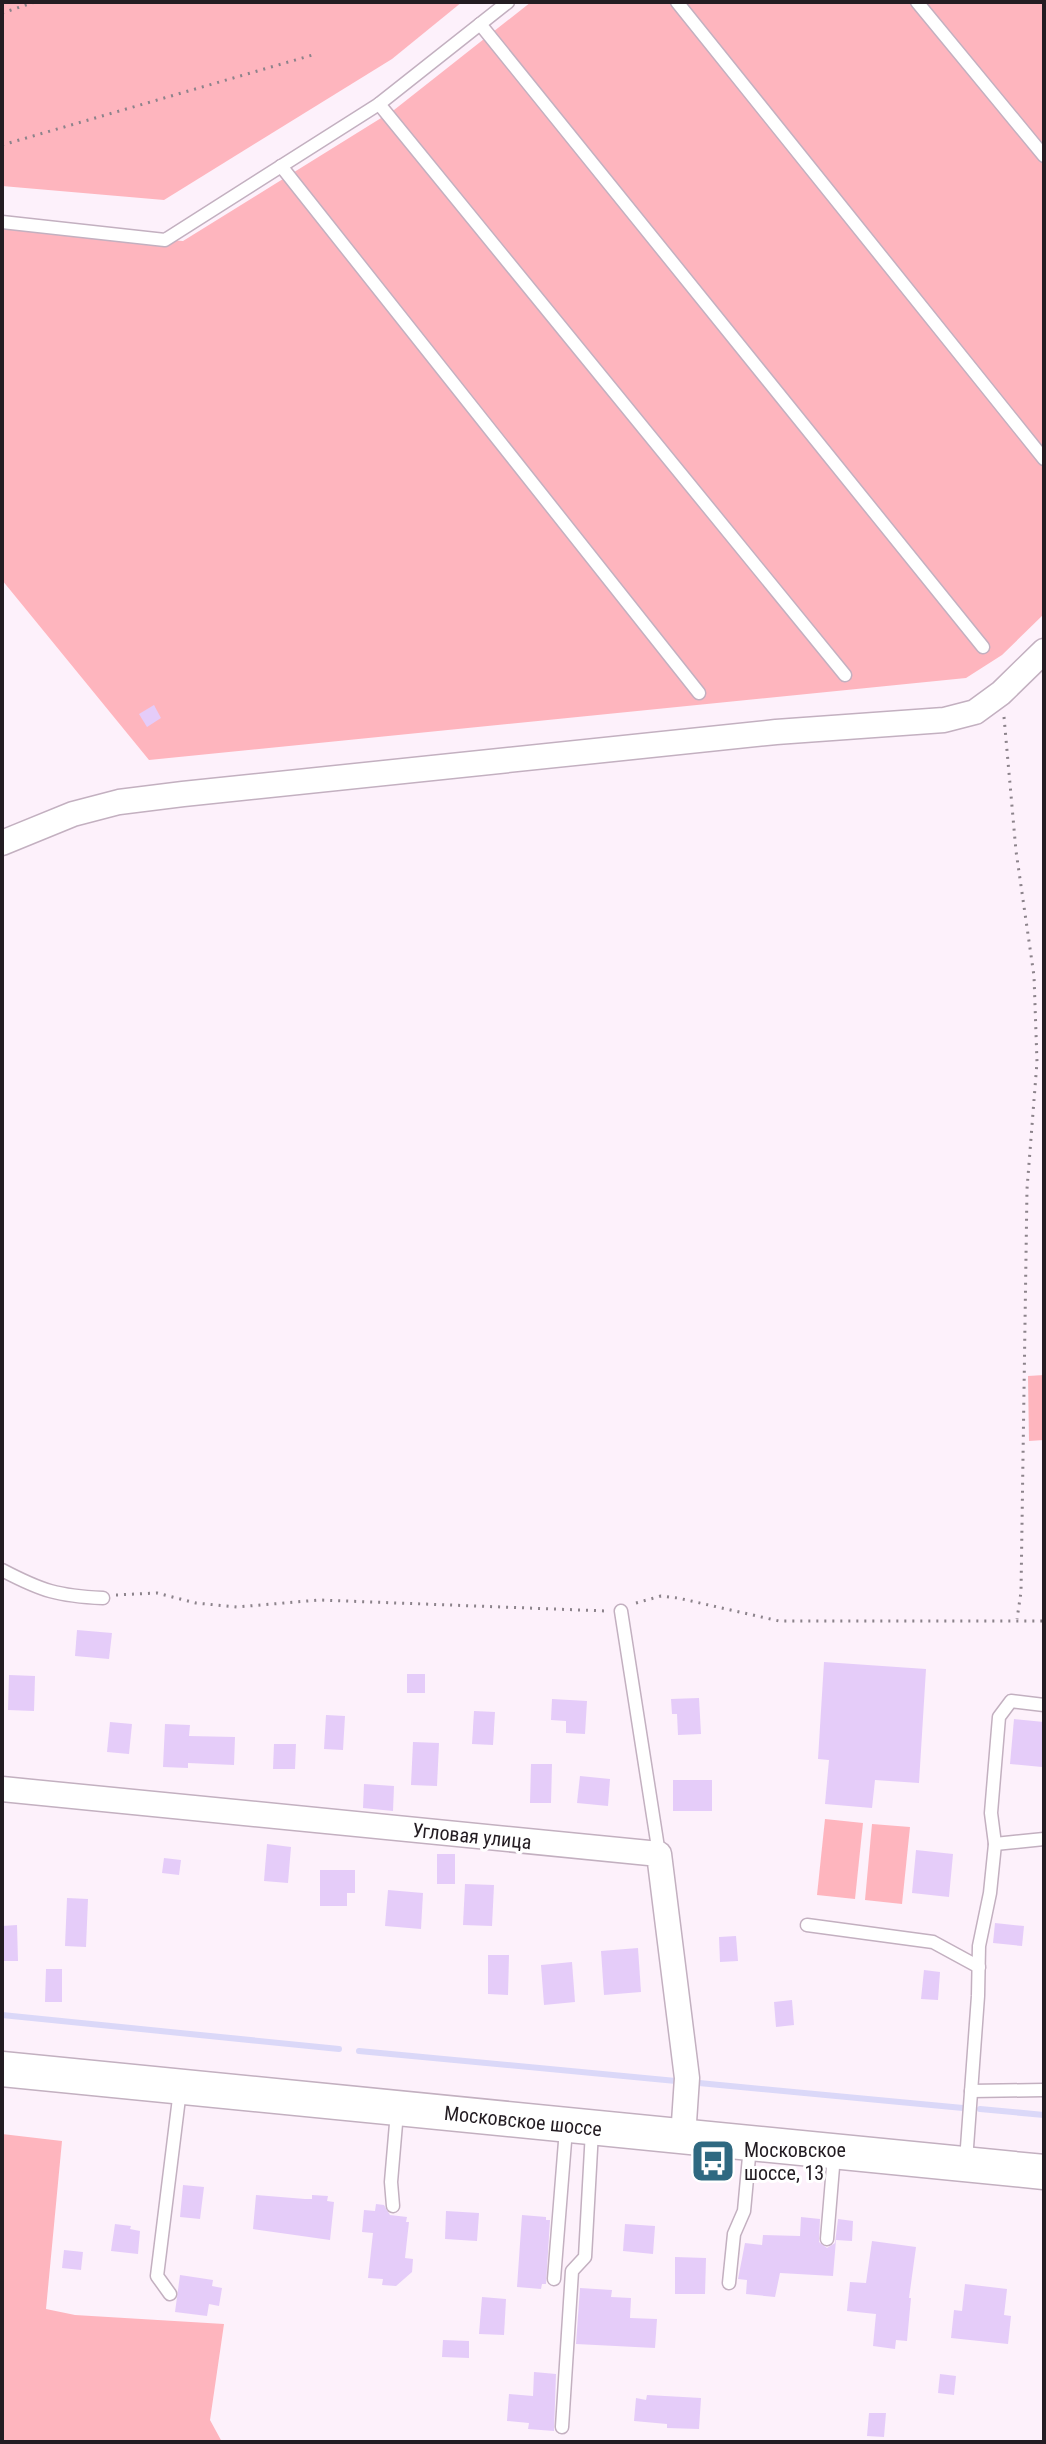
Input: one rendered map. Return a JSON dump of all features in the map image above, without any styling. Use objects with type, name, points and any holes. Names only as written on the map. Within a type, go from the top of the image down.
[{"type":"main road","name":"Московское шоссе","points":[[2,2069],[1044,2172]]},
{"type":"street","points":[[2,843],[73,814],[119,802],[776,732],[944,720],[975,712],[1001,693],[1044,651]]},
{"type":"street","name":"Угловая улица","points":[[2,1789],[659,1854]]},
{"type":"street","points":[[659,1854],[687,2078],[683,2137]]},
{"type":"lane","points":[[2,222],[165,240],[379,104],[508,2]]},
{"type":"lane","points":[[677,2],[1044,459]]},
{"type":"lane","points":[[917,2],[1044,156]]},
{"type":"lane","points":[[480,24],[983,647]]},
{"type":"lane","points":[[379,104],[845,675]]},
{"type":"lane","points":[[281,166],[699,693]]},
{"type":"lane","points":[[2,1570],[32,1586],[63,1596],[103,1598]]},
{"type":"lane","points":[[621,1611],[659,1854]]},
{"type":"lane","points":[[965,2164],[979,1946],[990,1893],[995,1844],[991,1813],[999,1717],[1011,1701],[1044,1705]]},
{"type":"lane","points":[[995,1844],[1044,1839]]},
{"type":"lane","points":[[807,1925],[933,1942],[979,1967]]},
{"type":"lane","points":[[170,2294],[157,2276],[180,2087]]},
{"type":"lane","points":[[971,2091],[1044,2090]]},
{"type":"lane","points":[[393,2206],[391,2182],[398,2109]]},
{"type":"lane","points":[[554,2279],[579,2127]]},
{"type":"lane","points":[[562,2427],[572,2271],[585,2257],[579,2127]]},
{"type":"lane","points":[[729,2283],[734,2234],[744,2211],[750,2143]]},
{"type":"lane","points":[[827,2239],[834,2151]]},
{"type":"path","points":[[2,13],[35,2]]},
{"type":"path","points":[[2,145],[316,54]]},
{"type":"path","points":[[1001,693],[1016,851],[1034,976],[1037,1062],[1027,1189],[1021,1592],[1017,1619]]},
{"type":"path","points":[[103,1598],[134,1592],[237,1607],[319,1600],[621,1611],[638,1602],[661,1596],[708,1603],[779,1621],[1044,1621]]},
{"type":"shaded area","points":[[2,2],[462,2],[392,59],[164,200],[2,186]]},
{"type":"shaded area","points":[[531,2],[1044,2],[1044,614],[1002,655],[966,678],[149,760],[2,580],[2,228],[183,241],[394,110]]},
{"type":"shaded area","points":[[1044,1375],[1044,1440],[1029,1441],[1028,1376]]},
{"type":"shaded area","points":[[825,1819],[863,1823],[855,1899],[817,1895]]},
{"type":"shaded area","points":[[872,1824],[910,1827],[902,1904],[865,1900]]},
{"type":"shaded area","points":[[2,2134],[62,2141],[46,2309],[75,2315],[224,2324],[210,2420],[222,2442],[2,2442]]},
{"type":"building","points":[[154,705],[161,718],[147,727],[139,714]]},
{"type":"building","points":[[77,1630],[112,1633],[109,1659],[75,1656]]},
{"type":"building","points":[[824,1662],[926,1669],[919,1783],[875,1780],[872,1808],[825,1804],[829,1760],[818,1759]]},
{"type":"building","points":[[407,1674],[425,1674],[425,1693],[407,1693]]},
{"type":"building","points":[[9,1675],[35,1676],[34,1711],[8,1710]]},
{"type":"building","points":[[699,1698],[701,1734],[678,1735],[677,1714],[672,1714],[671,1699]]},
{"type":"building","points":[[552,1699],[587,1701],[585,1734],[566,1733],[566,1721],[551,1720]]},
{"type":"building","points":[[474,1711],[495,1712],[493,1745],[472,1744]]},
{"type":"building","points":[[326,1715],[345,1716],[343,1750],[324,1749]]},
{"type":"building","points":[[1014,1719],[1044,1722],[1042,1767],[1010,1764]]},
{"type":"building","points":[[110,1722],[132,1724],[129,1754],[107,1752]]},
{"type":"building","points":[[165,1724],[190,1725],[189,1736],[235,1737],[234,1765],[188,1763],[188,1768],[163,1767]]},
{"type":"building","points":[[413,1742],[439,1743],[437,1786],[411,1785]]},
{"type":"building","points":[[274,1744],[296,1744],[295,1769],[273,1769]]},
{"type":"building","points":[[531,1764],[552,1764],[551,1803],[530,1803]]},
{"type":"building","points":[[580,1776],[610,1779],[608,1806],[577,1803]]},
{"type":"building","points":[[673,1780],[712,1780],[712,1811],[673,1811]]},
{"type":"building","points":[[364,1784],[394,1786],[393,1811],[363,1808]]},
{"type":"building","points":[[267,1844],[291,1847],[288,1883],[264,1881]]},
{"type":"building","points":[[916,1850],[953,1854],[949,1897],[912,1893]]},
{"type":"building","points":[[437,1854],[455,1854],[455,1884],[437,1884]]},
{"type":"building","points":[[164,1858],[181,1860],[179,1875],[162,1873]]},
{"type":"building","points":[[320,1870],[355,1870],[355,1893],[347,1893],[347,1906],[320,1906]]},
{"type":"building","points":[[465,1884],[494,1885],[492,1926],[463,1925]]},
{"type":"building","points":[[388,1890],[423,1893],[421,1929],[385,1926]]},
{"type":"building","points":[[67,1898],[88,1899],[86,1947],[65,1946]]},
{"type":"building","points":[[995,1923],[1024,1926],[1022,1946],[993,1943]]},
{"type":"building","points":[[17,1925],[18,1961],[2,1961],[2,1926]]},
{"type":"building","points":[[736,1936],[738,1961],[720,1962],[719,1937]]},
{"type":"building","points":[[638,1948],[641,1992],[604,1995],[601,1951]]},
{"type":"building","points":[[488,1955],[509,1955],[508,1995],[488,1994]]},
{"type":"building","points":[[572,1962],[575,2002],[544,2005],[541,1965]]},
{"type":"building","points":[[46,1969],[62,1969],[62,2002],[45,2002]]},
{"type":"building","points":[[924,1970],[940,1972],[938,2000],[921,1999]]},
{"type":"building","points":[[792,2000],[794,2025],[776,2027],[774,2002]]},
{"type":"building","points":[[183,2185],[204,2187],[200,2219],[180,2217]]},
{"type":"building","points":[[256,2195],[305,2199],[312,2199],[312,2195],[328,2196],[327,2201],[334,2202],[330,2240],[253,2229]]},
{"type":"building","points":[[376,2204],[384,2205],[390,2215],[407,2217],[406,2222],[409,2222],[405,2258],[413,2259],[412,2272],[396,2286],[382,2285],[383,2279],[368,2278],[373,2233],[362,2232],[364,2210],[375,2211]]},
{"type":"building","points":[[446,2211],[479,2213],[477,2241],[445,2239]]},
{"type":"building","points":[[522,2215],[550,2220],[546,2284],[542,2284],[541,2289],[517,2287]]},
{"type":"building","points":[[801,2217],[820,2219],[819,2242],[827,2248],[835,2243],[838,2219],[853,2221],[852,2241],[836,2240],[833,2276],[780,2273],[775,2297],[746,2294],[747,2280],[738,2279],[745,2243],[762,2245],[763,2235],[800,2236]]},
{"type":"building","points":[[115,2224],[140,2231],[138,2254],[111,2251]]},
{"type":"building","points":[[625,2224],[655,2226],[653,2254],[623,2251]]},
{"type":"building","points":[[872,2241],[916,2247],[907,2341],[896,2340],[895,2349],[873,2346],[876,2314],[847,2311],[850,2282],[866,2283]]},
{"type":"building","points":[[64,2250],[83,2252],[81,2270],[62,2268]]},
{"type":"building","points":[[675,2257],[706,2258],[705,2294],[675,2294]]},
{"type":"building","points":[[180,2275],[213,2280],[212,2286],[222,2288],[219,2306],[209,2304],[207,2316],[175,2312]]},
{"type":"building","points":[[965,2284],[1007,2289],[1004,2315],[1011,2316],[1008,2344],[951,2338],[954,2310],[962,2311]]},
{"type":"building","points":[[580,2288],[612,2290],[611,2297],[631,2298],[630,2318],[657,2319],[655,2348],[576,2344]]},
{"type":"building","points":[[482,2297],[506,2299],[504,2335],[479,2334]]},
{"type":"building","points":[[443,2340],[469,2341],[469,2358],[442,2357]]},
{"type":"building","points":[[534,2372],[556,2374],[554,2431],[528,2429],[529,2423],[507,2421],[509,2394],[533,2396]]},
{"type":"building","points":[[940,2374],[956,2376],[954,2395],[938,2393]]},
{"type":"building","points":[[647,2395],[701,2398],[699,2429],[667,2428],[667,2424],[634,2421],[636,2398],[646,2400]]},
{"type":"building","points":[[869,2413],[886,2413],[884,2437],[867,2436]]},
{"type":"waterway","points":[[2,2015],[339,2049]]},
{"type":"waterway","points":[[359,2051],[676,2081]]},
{"type":"waterway","points":[[699,2083],[963,2108]]},
{"type":"waterway","points":[[980,2109],[1044,2115]]},
{"type":"place","name":"Московское шоссе, 13","points":[[713,2161]]}]
